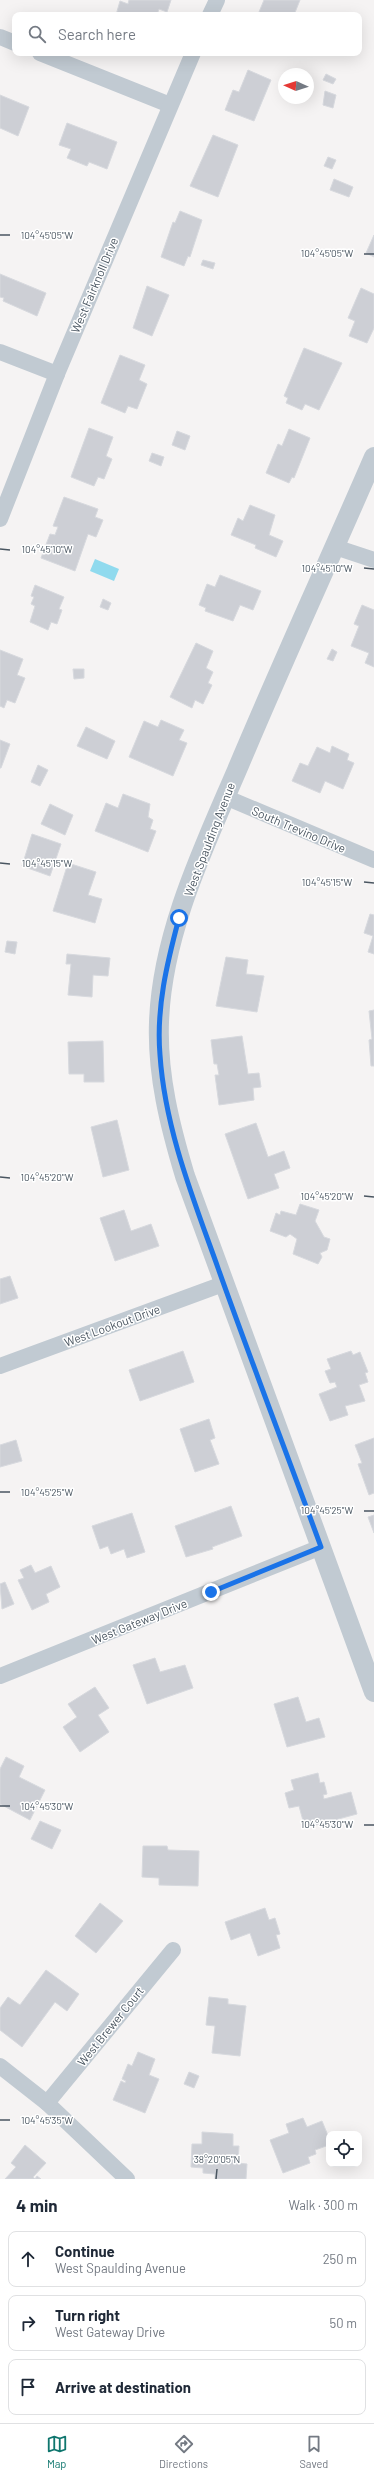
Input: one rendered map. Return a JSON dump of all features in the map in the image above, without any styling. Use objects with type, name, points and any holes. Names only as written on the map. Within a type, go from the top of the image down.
[{"type":"street","points":[[211,12],[217,0]]},
{"type":"street","points":[[0,37],[12,42]]},
{"type":"street","points":[[48,56],[170,105]]},
{"type":"street","name":"West Fairknoll Drive","points":[[0,519],[57,374],[192,56]]},
{"type":"street","points":[[0,352],[57,374]]},
{"type":"street","name":"West Spaulding Avenue","points":[[374,457],[225,798],[179,918],[163,988],[159,1021],[160,1054],[164,1094],[172,1131],[185,1176],[223,1284],[374,1692]]},
{"type":"street","points":[[336,546],[374,560]]},
{"type":"street","name":"South Trevino Drive","points":[[225,798],[374,860]]},
{"type":"street","name":"West Lookout Drive","points":[[0,1366],[223,1284]]},
{"type":"street","name":"West Gateway Drive","points":[[0,1676],[321,1547]]},
{"type":"street","name":"West Brewer Court","points":[[47,2103],[173,1950]]},
{"type":"street","points":[[0,2066],[47,2103],[127,2179]]},
{"type":"water","points":[[95,559],[119,569],[114,581],[90,571]]},
{"type":"building","points":[[129,0],[171,0],[167,12],[159,9],[158,12],[117,12],[120,1],[128,4]]},
{"type":"building","points":[[264,0],[300,0],[295,12],[259,12]]},
{"type":"building","points":[[248,70],[271,80],[254,121],[225,110],[233,90],[239,92]]},
{"type":"building","points":[[326,74],[336,79],[333,84],[323,80]]},
{"type":"building","points":[[325,91],[336,95],[333,108],[323,105]]},
{"type":"building","points":[[0,95],[29,107],[18,136],[0,128]]},
{"type":"building","points":[[67,123],[117,142],[107,169],[89,162],[87,166],[67,158],[71,149],[59,145]]},
{"type":"building","points":[[213,135],[238,145],[218,197],[190,186]]},
{"type":"building","points":[[328,157],[336,160],[332,169],[324,166]]},
{"type":"building","points":[[334,179],[353,187],[349,197],[330,190]]},
{"type":"building","points":[[180,211],[202,220],[190,257],[188,256],[184,266],[161,257],[173,222],[175,223]]},
{"type":"building","points":[[374,235],[374,257],[366,253]]},
{"type":"building","points":[[203,260],[215,263],[213,269],[201,265]]},
{"type":"building","points":[[0,274],[46,293],[37,316],[3,301],[4,298],[0,297]]},
{"type":"building","points":[[147,286],[169,295],[152,336],[133,328]]},
{"type":"building","points":[[361,288],[374,294],[374,328],[367,343],[349,336],[355,321],[348,318]]},
{"type":"building","points":[[304,348],[342,363],[319,410],[305,404],[302,410],[286,403],[288,398],[284,396]]},
{"type":"building","points":[[120,355],[145,365],[139,380],[147,384],[137,409],[128,406],[125,413],[101,403]]},
{"type":"building","points":[[89,428],[113,437],[106,456],[112,459],[104,479],[98,477],[94,486],[71,477]]},
{"type":"building","points":[[289,429],[310,438],[294,478],[292,477],[289,483],[266,473],[278,444],[282,446]]},
{"type":"building","points":[[177,431],[190,436],[185,450],[172,445]]},
{"type":"building","points":[[152,453],[164,457],[161,466],[149,461]]},
{"type":"building","points":[[64,497],[98,509],[95,517],[103,520],[96,537],[88,534],[75,571],[41,558],[50,534],[55,535],[58,527],[53,526]]},
{"type":"building","points":[[250,505],[275,515],[269,535],[283,541],[276,557],[255,548],[256,545],[231,535],[238,518],[243,521]]},
{"type":"building","points":[[220,575],[261,591],[253,610],[240,605],[233,621],[205,611],[206,608],[199,605],[207,584],[215,587]]},
{"type":"building","points":[[35,585],[64,597],[59,609],[62,610],[57,624],[51,622],[48,630],[30,622],[35,606],[31,604],[34,597],[31,596]]},
{"type":"building","points":[[103,599],[111,603],[108,610],[100,607]]},
{"type":"building","points":[[362,605],[374,610],[374,667],[365,663],[369,653],[351,646],[359,626],[354,624]]},
{"type":"building","points":[[196,643],[213,651],[206,668],[213,672],[208,683],[212,685],[203,704],[195,700],[192,708],[170,697]]},
{"type":"building","points":[[332,649],[337,652],[333,661],[327,659]]},
{"type":"building","points":[[0,650],[23,659],[17,675],[25,678],[15,703],[7,700],[4,708],[0,706]]},
{"type":"building","points":[[73,669],[84,669],[84,678],[74,679]]},
{"type":"building","points":[[161,720],[184,730],[179,740],[187,743],[173,776],[129,757],[144,721],[158,727]]},
{"type":"building","points":[[86,727],[115,741],[107,759],[77,746]]},
{"type":"building","points":[[0,740],[10,744],[1,768],[0,768]]},
{"type":"building","points":[[332,746],[349,754],[347,760],[354,763],[343,789],[325,781],[320,793],[292,781],[300,763],[308,766],[317,747],[330,753]]},
{"type":"building","points":[[38,765],[48,770],[40,786],[31,782]]},
{"type":"building","points":[[123,794],[150,804],[148,817],[153,820],[150,829],[156,831],[148,852],[95,831],[106,803],[118,808]]},
{"type":"building","points":[[50,804],[73,815],[65,835],[41,824]]},
{"type":"building","points":[[32,834],[61,844],[50,876],[22,866]]},
{"type":"building","points":[[68,863],[96,872],[88,895],[102,899],[95,923],[53,911]]},
{"type":"building","points":[[370,914],[374,915],[374,954],[368,952],[373,936],[364,933]]},
{"type":"building","points":[[7,941],[17,942],[15,954],[5,952]]},
{"type":"building","points":[[67,954],[110,958],[108,976],[93,975],[92,997],[68,995],[71,964],[66,964]]},
{"type":"building","points":[[226,957],[248,960],[246,974],[264,976],[257,1012],[216,1006]]},
{"type":"building","points":[[374,1010],[374,1066],[371,1066],[369,1040],[372,1039],[369,1011]]},
{"type":"building","points":[[242,1036],[248,1074],[259,1073],[261,1087],[253,1088],[254,1100],[219,1105],[215,1075],[219,1075],[217,1064],[214,1064],[211,1040]]},
{"type":"building","points":[[103,1041],[104,1082],[84,1082],[84,1074],[69,1074],[68,1042]]},
{"type":"building","points":[[117,1120],[129,1170],[103,1177],[91,1127]]},
{"type":"building","points":[[256,1123],[268,1157],[284,1151],[290,1168],[274,1174],[279,1188],[248,1199],[225,1134]]},
{"type":"building","points":[[300,1204],[319,1210],[315,1221],[324,1237],[330,1239],[327,1250],[320,1253],[322,1257],[318,1264],[293,1254],[297,1239],[290,1234],[286,1237],[270,1231],[276,1213],[280,1215],[281,1211],[296,1215]]},
{"type":"building","points":[[124,1210],[131,1231],[151,1224],[159,1246],[115,1261],[100,1218]]},
{"type":"building","points":[[10,1276],[18,1298],[0,1304],[0,1279]]},
{"type":"building","points":[[183,1351],[194,1382],[140,1401],[129,1370]]},
{"type":"building","points":[[351,1351],[353,1355],[360,1352],[368,1372],[365,1373],[368,1382],[359,1385],[365,1401],[345,1406],[348,1415],[330,1421],[319,1394],[337,1387],[335,1382],[330,1383],[325,1371],[331,1369],[327,1359]]},
{"type":"building","points":[[209,1419],[215,1438],[210,1440],[219,1464],[195,1472],[180,1429]]},
{"type":"building","points":[[374,1438],[374,1493],[369,1495],[358,1464],[362,1463],[355,1445]]},
{"type":"building","points":[[16,1440],[22,1461],[0,1467],[0,1445]]},
{"type":"building","points":[[231,1506],[242,1536],[212,1547],[213,1549],[186,1557],[175,1526]]},
{"type":"building","points":[[132,1513],[145,1552],[127,1558],[124,1549],[111,1554],[108,1546],[100,1549],[92,1526]]},
{"type":"building","points":[[374,1515],[374,1533],[368,1517]]},
{"type":"building","points":[[31,1565],[35,1573],[51,1566],[60,1587],[46,1594],[49,1602],[32,1610],[18,1580],[24,1578],[20,1570]]},
{"type":"building","points":[[5,1582],[14,1604],[2,1609],[0,1584]]},
{"type":"building","points":[[155,1658],[160,1672],[185,1665],[193,1688],[147,1704],[133,1665]]},
{"type":"building","points":[[95,1687],[109,1708],[98,1715],[109,1732],[80,1752],[63,1727],[77,1717],[68,1704]]},
{"type":"building","points":[[298,1697],[306,1722],[319,1718],[325,1737],[287,1747],[274,1704]]},
{"type":"building","points":[[6,1757],[24,1766],[19,1777],[45,1790],[30,1820],[0,1804],[0,1769]]},
{"type":"building","points":[[318,1773],[320,1783],[324,1782],[327,1794],[323,1795],[324,1799],[351,1792],[357,1814],[305,1828],[299,1806],[289,1808],[285,1793],[294,1790],[291,1780]]},
{"type":"building","points":[[40,1821],[61,1830],[52,1849],[31,1839]]},
{"type":"building","points":[[143,1846],[167,1846],[168,1850],[199,1851],[198,1886],[159,1885],[159,1878],[142,1877]]},
{"type":"building","points":[[100,1903],[123,1921],[96,1953],[75,1936]]},
{"type":"building","points":[[265,1908],[269,1920],[275,1918],[280,1934],[276,1935],[280,1948],[258,1956],[250,1933],[231,1940],[225,1922]]},
{"type":"building","points":[[46,1970],[79,1994],[67,2011],[55,2002],[22,2047],[0,2030],[0,2008],[8,1997],[20,2005]]},
{"type":"building","points":[[209,1997],[228,1999],[228,2004],[246,2006],[240,2056],[212,2053],[215,2026],[206,2025]]},
{"type":"building","points":[[138,2052],[155,2059],[149,2075],[159,2079],[145,2113],[113,2100],[121,2081],[125,2083],[126,2081],[122,2079],[128,2064],[132,2066]]},
{"type":"building","points":[[189,2072],[199,2076],[194,2088],[184,2084]]},
{"type":"building","points":[[303,2118],[307,2127],[322,2121],[326,2131],[326,2146],[315,2150],[316,2154],[308,2157],[310,2163],[283,2173],[270,2140],[289,2133],[286,2124]]},
{"type":"building","points":[[202,2132],[233,2134],[233,2146],[239,2146],[238,2163],[247,2164],[246,2179],[215,2179],[215,2174],[203,2173],[203,2168],[191,2167],[192,2144],[202,2144]]},
{"type":"building","points":[[25,2145],[46,2163],[33,2177],[35,2179],[5,2179],[16,2167],[11,2163]]},
{"type":"route","points":[[179,918],[163,988],[159,1021],[160,1054],[164,1094],[172,1131],[185,1176],[223,1284],[321,1547],[211,1592]]}]
